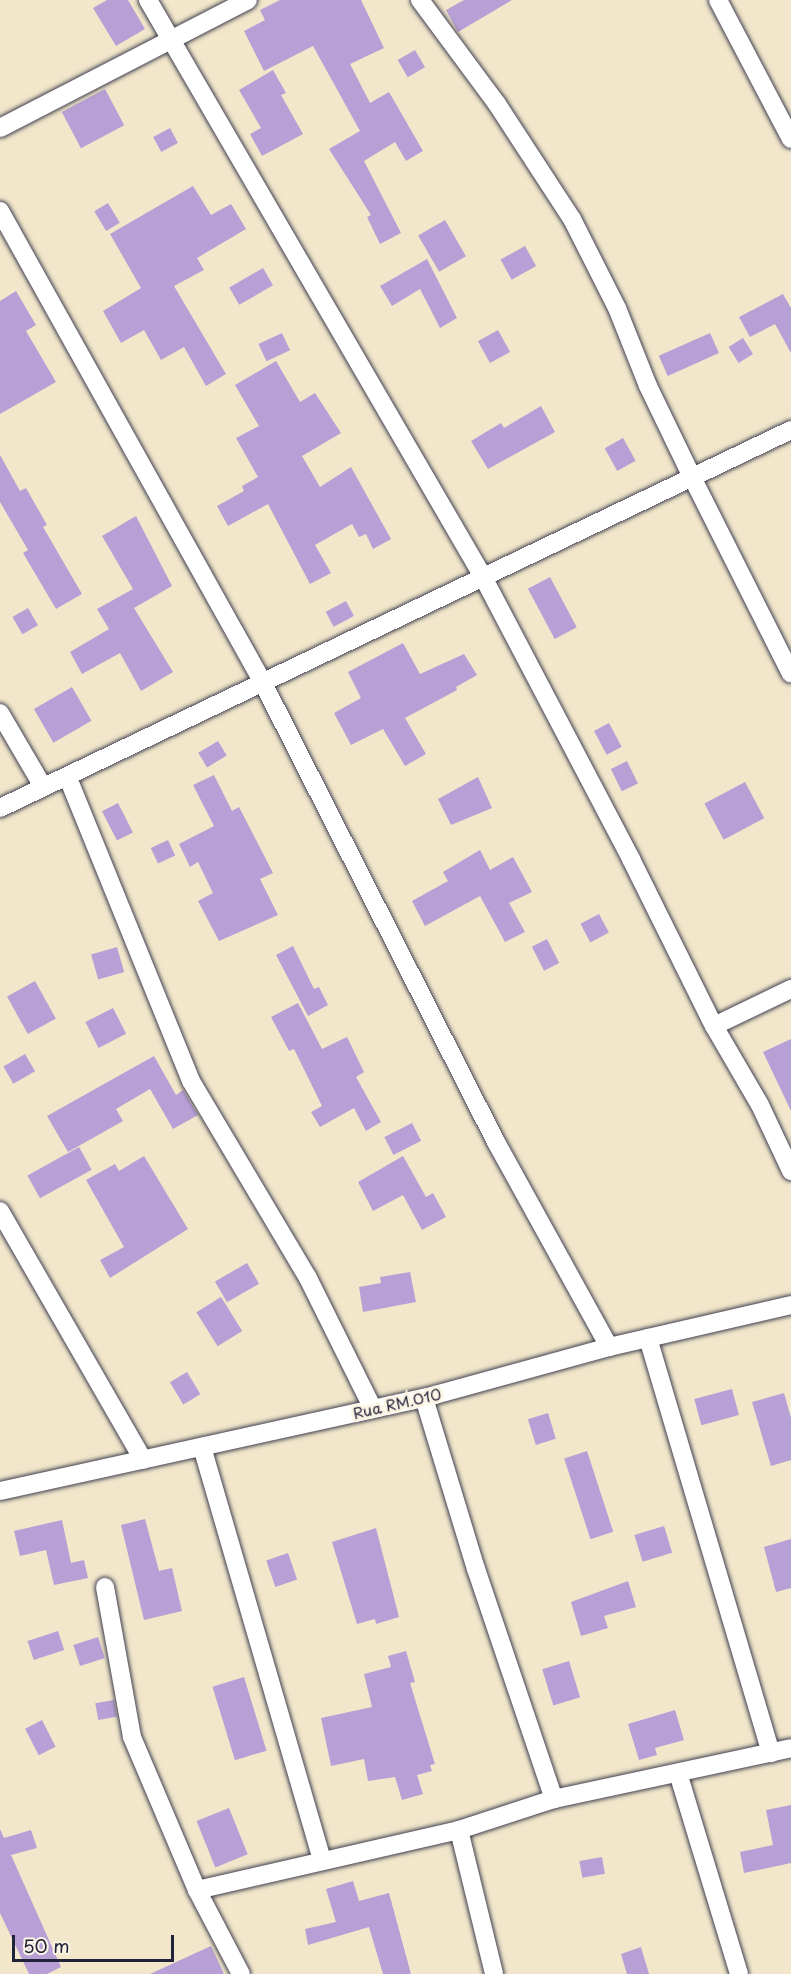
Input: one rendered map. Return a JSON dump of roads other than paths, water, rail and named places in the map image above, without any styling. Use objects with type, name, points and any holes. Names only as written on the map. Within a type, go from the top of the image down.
[{"type":"street","points":[[148,0],[482,575],[632,859],[714,1026],[760,1105],[791,1172]]},
{"type":"street","points":[[0,128],[173,42],[248,0]]},
{"type":"street","points":[[420,0],[496,104],[572,219],[617,308],[648,386],[791,674]]},
{"type":"street","points":[[718,0],[791,139]]},
{"type":"street","points":[[0,211],[262,681],[496,1142],[609,1347]]},
{"type":"street","points":[[0,808],[42,785],[68,778],[482,575],[791,430]]},
{"type":"street","points":[[0,713],[42,785]]},
{"type":"street","points":[[68,778],[191,1081],[308,1278],[373,1409]]},
{"type":"street","points":[[714,1026],[791,989]]},
{"type":"street","points":[[0,1211],[143,1460]]},
{"type":"street","name":"Rua RM.010","points":[[0,1491],[424,1398],[609,1347],[791,1305]]},
{"type":"street","points":[[648,1338],[771,1753]]},
{"type":"street","points":[[424,1398],[476,1569],[554,1799]]},
{"type":"street","points":[[202,1447],[322,1862]]},
{"type":"street","points":[[105,1587],[132,1737],[197,1890],[241,1974]]},
{"type":"street","points":[[197,1890],[459,1830],[554,1799],[791,1748]]},
{"type":"street","points":[[678,1773],[739,1974]]},
{"type":"street","points":[[459,1830],[494,1974]]}]
